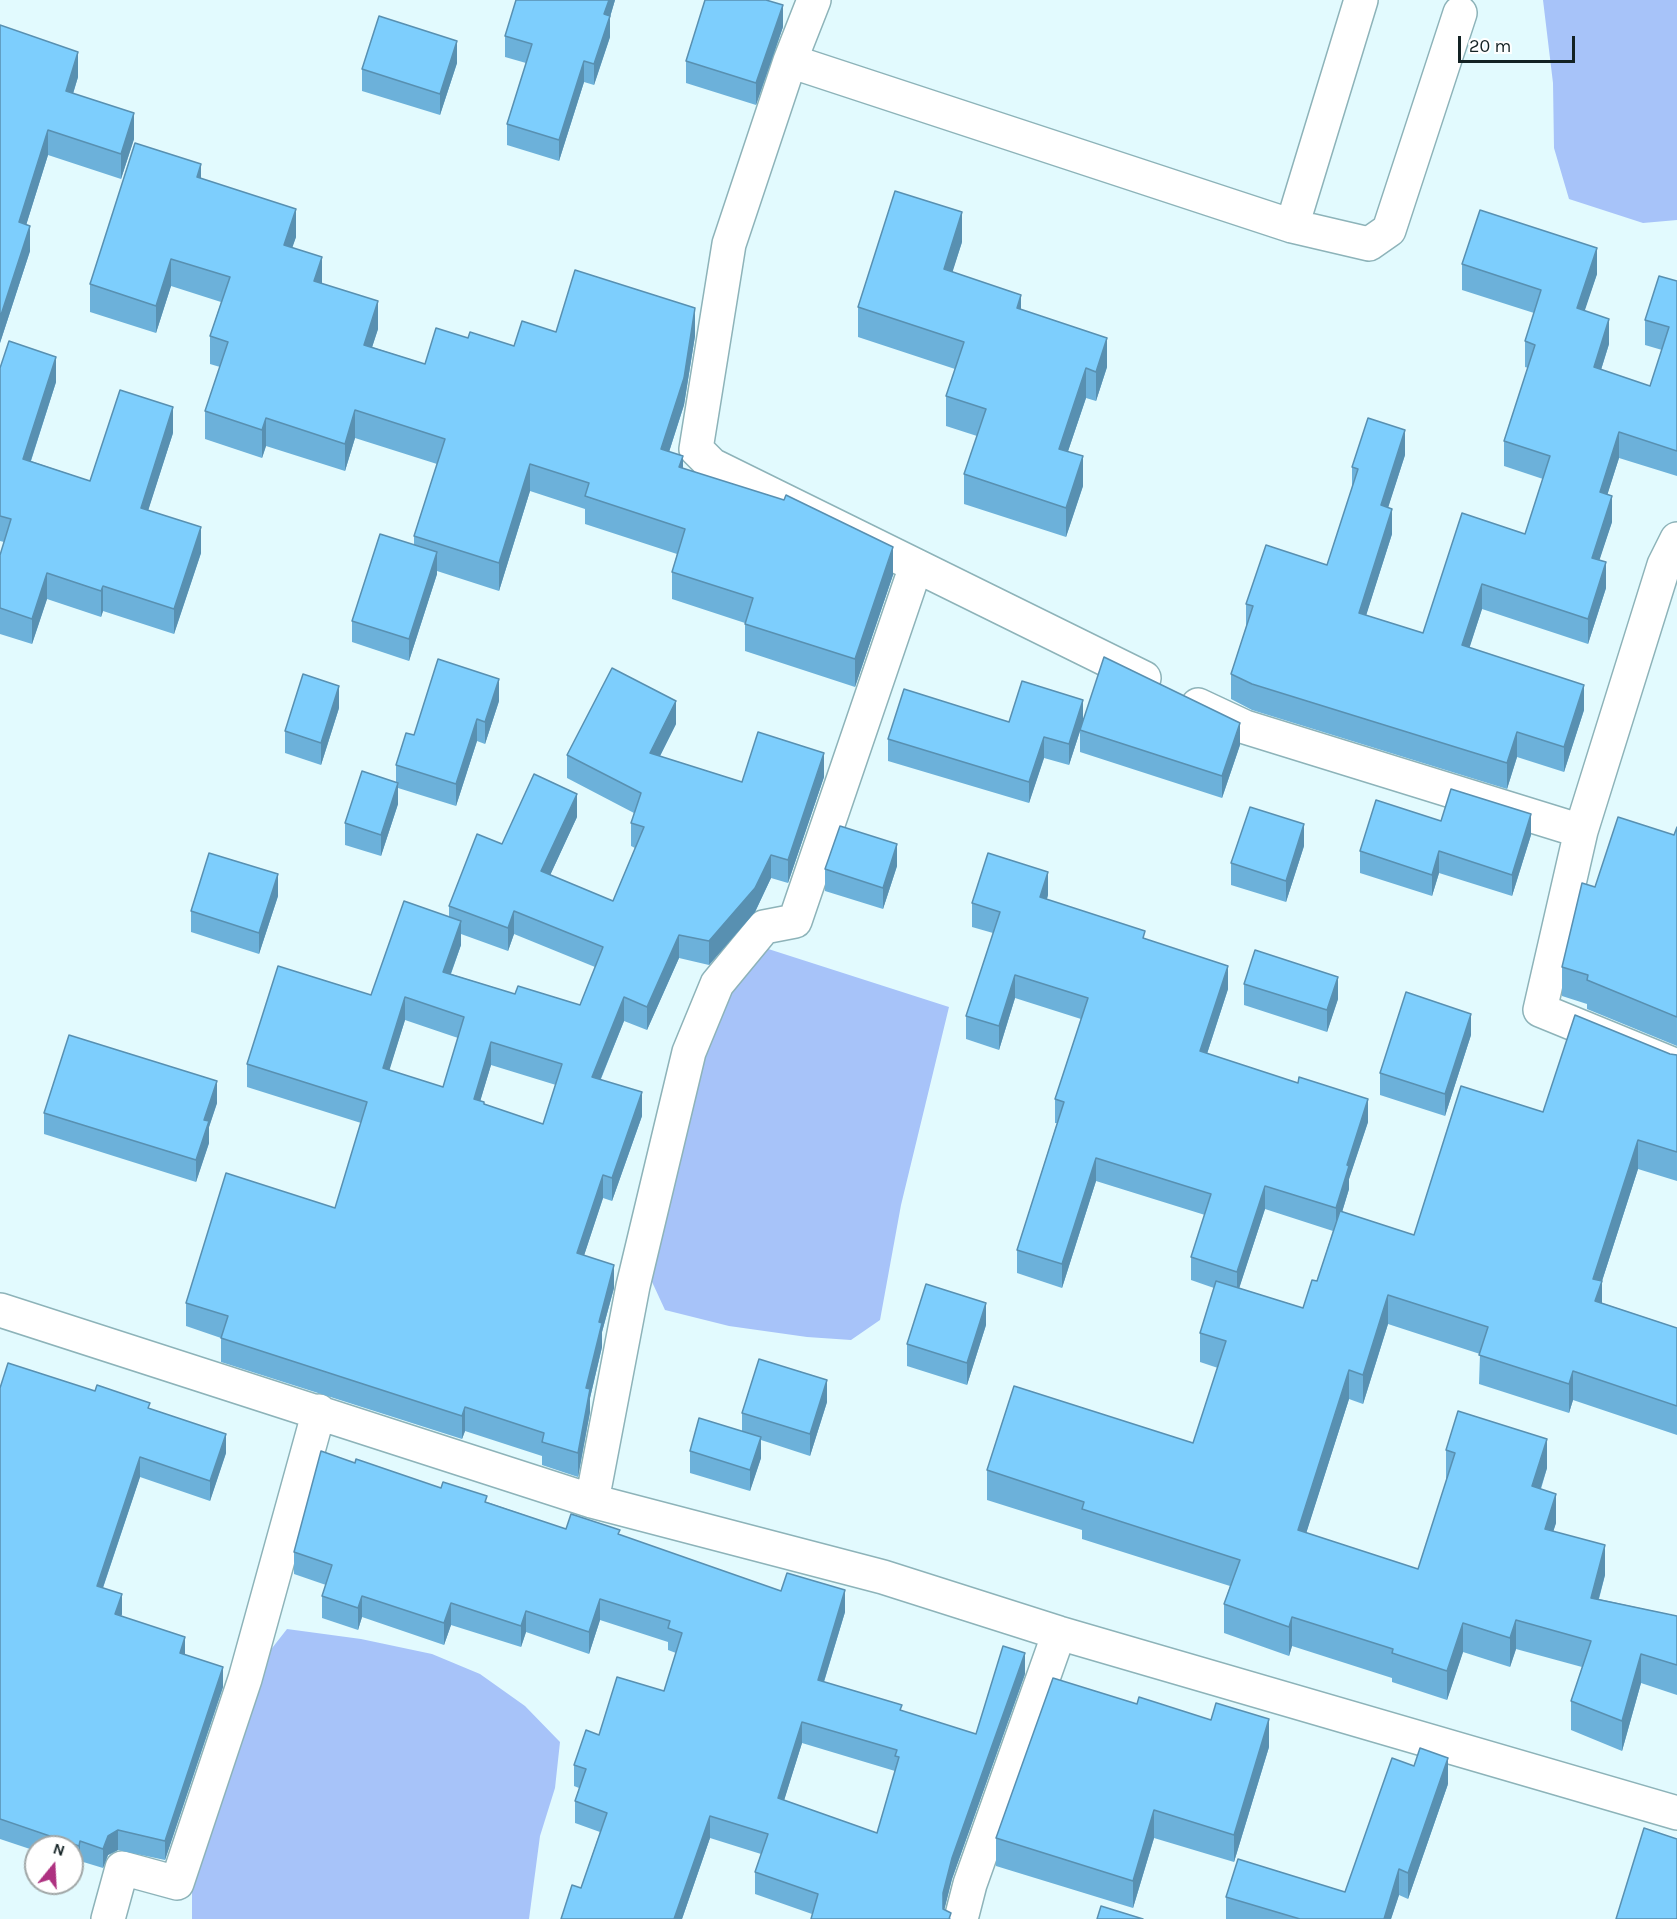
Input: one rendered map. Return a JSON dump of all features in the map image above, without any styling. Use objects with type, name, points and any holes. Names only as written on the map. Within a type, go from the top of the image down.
[{"type":"street","points":[[814,0],[790,61],[729,244],[696,449],[712,465],[1245,728],[1581,831]]},
{"type":"street","points":[[1292,226],[1361,0]]},
{"type":"street","points":[[790,61],[1292,226],[1369,243],[1389,230],[1460,14]]},
{"type":"street","points":[[1677,539],[1664,565],[1581,831],[1540,1010],[1677,1066]]},
{"type":"street","points":[[592,1501],[633,1286],[689,1052],[717,984],[764,927],[795,921],[916,566]]},
{"type":"street","points":[[0,1310],[319,1411],[592,1501],[883,1577],[1059,1633],[1677,1813]]},
{"type":"street","points":[[108,1919],[122,1868],[177,1883],[245,1679],[319,1411]]},
{"type":"street","points":[[962,1919],[970,1884],[1059,1633]]},
{"type":"water","points":[[1543,0],[1677,0],[1677,220],[1643,223],[1569,199],[1554,148],[1553,83]]},
{"type":"water","points":[[759,946],[949,1007],[901,1205],[880,1320],[851,1340],[807,1337],[729,1326],[665,1310],[647,1271],[692,1089],[731,993]]},
{"type":"water","points":[[287,1629],[361,1639],[432,1654],[480,1674],[525,1706],[560,1742],[555,1788],[540,1836],[529,1919],[192,1919],[192,1891],[249,1722],[261,1670],[269,1652]]},
{"type":"building","points":[[516,0],[609,0],[604,14],[610,16],[594,64],[584,61],[559,140],[507,124],[532,44],[505,36]]},
{"type":"building","points":[[705,0],[766,0],[783,5],[756,83],[686,61]]},
{"type":"building","points":[[379,16],[457,41],[440,94],[362,69]]},
{"type":"building","points":[[0,25],[78,52],[66,91],[134,113],[121,154],[48,130],[19,222],[30,226],[0,318]]},
{"type":"building","points":[[135,143],[201,164],[197,177],[296,209],[284,245],[322,257],[314,281],[378,301],[364,345],[425,364],[436,328],[468,338],[470,332],[514,346],[522,321],[556,332],[575,270],[695,308],[684,378],[661,449],[683,456],[679,467],[784,500],[786,495],[893,547],[855,659],[745,624],[753,598],[672,572],[685,529],[585,496],[589,483],[530,464],[499,563],[414,536],[445,439],[355,410],[345,444],[266,418],[262,430],[205,411],[228,342],[210,336],[230,277],[171,259],[156,306],[90,284]]},
{"type":"building","points":[[895,191],[962,212],[944,269],[1021,295],[1017,308],[1107,338],[1096,372],[1086,368],[1059,449],[1083,456],[1066,508],[964,474],[986,409],[946,396],[964,342],[858,307]]},
{"type":"building","points":[[1480,210],[1597,248],[1577,308],[1609,319],[1594,367],[1650,386],[1669,327],[1645,320],[1659,276],[1677,281],[1677,451],[1619,432],[1600,492],[1612,496],[1592,558],[1606,562],[1588,619],[1482,584],[1462,645],[1584,685],[1564,747],[1517,732],[1507,763],[1252,684],[1231,674],[1253,606],[1246,604],[1266,545],[1327,565],[1358,469],[1352,467],[1368,418],[1405,430],[1381,505],[1392,509],[1359,613],[1423,633],[1462,513],[1525,534],[1550,456],[1504,441],[1535,345],[1525,341],[1541,290],[1462,264]]},
{"type":"building","points":[[9,341],[56,357],[23,459],[90,481],[120,390],[173,407],[141,508],[201,527],[174,609],[103,586],[101,591],[47,573],[32,619],[0,608],[0,555],[11,519],[0,516],[0,368]]},
{"type":"building","points":[[380,534],[437,552],[409,639],[352,621]]},
{"type":"building","points":[[1104,657],[1240,723],[1222,776],[1080,730]]},
{"type":"building","points":[[438,659],[499,679],[485,722],[477,719],[456,784],[396,765],[406,733],[414,735]]},
{"type":"building","points":[[612,668],[676,701],[650,753],[742,782],[758,732],[824,753],[788,860],[771,855],[755,888],[709,941],[679,935],[647,1007],[624,997],[592,1077],[642,1092],[612,1178],[603,1175],[577,1253],[614,1265],[599,1322],[602,1323],[586,1388],[590,1389],[578,1453],[542,1442],[544,1433],[465,1407],[462,1416],[221,1338],[228,1316],[186,1303],[226,1173],[335,1208],[367,1102],[247,1064],[278,966],[371,995],[404,901],[461,921],[443,972],[515,994],[518,986],[580,1005],[603,947],[514,911],[508,928],[449,906],[477,834],[502,844],[534,774],[577,794],[541,871],[613,901],[644,827],[631,823],[641,793],[567,755]],"holes":[[[405,997],[464,1017],[443,1087],[383,1068]],[[491,1042],[562,1064],[543,1124],[474,1099]]]},
{"type":"building","points":[[303,674],[339,686],[321,743],[285,731]]},
{"type":"building","points":[[1022,681],[1083,700],[1069,744],[1044,737],[1029,782],[888,739],[904,689],[1009,722]]},
{"type":"building","points":[[362,771],[398,783],[381,835],[345,823]]},
{"type":"building","points":[[1451,789],[1531,814],[1512,875],[1439,851],[1432,875],[1360,851],[1376,800],[1441,821]]},
{"type":"building","points":[[1250,807],[1304,824],[1286,881],[1231,863]]},
{"type":"building","points":[[1618,817],[1674,835],[1677,827],[1677,1017],[1587,980],[1588,975],[1562,967],[1582,883],[1595,887]]},
{"type":"building","points":[[840,826],[897,844],[883,888],[825,869]]},
{"type":"building","points":[[209,853],[278,874],[259,933],[191,911]]},
{"type":"building","points":[[988,853],[1048,872],[1040,897],[1145,931],[1143,938],[1228,966],[1200,1051],[1298,1083],[1299,1077],[1368,1099],[1336,1208],[1265,1186],[1237,1272],[1191,1257],[1211,1194],[1096,1158],[1062,1264],[1017,1250],[1064,1102],[1055,1099],[1088,998],[1015,975],[999,1026],[966,1016],[1000,912],[972,903]]},
{"type":"building","points":[[1255,950],[1338,977],[1327,1010],[1244,984]]},
{"type":"building","points":[[1406,992],[1471,1014],[1445,1094],[1380,1073]]},
{"type":"building","points":[[1575,1015],[1677,1055],[1677,1152],[1638,1140],[1593,1279],[1602,1281],[1595,1301],[1677,1328],[1677,1406],[1573,1371],[1569,1384],[1479,1355],[1488,1327],[1388,1295],[1363,1375],[1349,1370],[1298,1530],[1418,1569],[1455,1453],[1446,1450],[1458,1411],[1547,1439],[1532,1486],[1556,1494],[1545,1529],[1605,1545],[1591,1598],[1677,1616],[1677,1665],[1641,1654],[1622,1721],[1571,1701],[1591,1641],[1516,1620],[1510,1638],[1463,1623],[1447,1671],[1392,1653],[1393,1649],[1292,1617],[1289,1627],[1224,1604],[1240,1560],[1082,1509],[1084,1502],[987,1470],[1014,1386],[1193,1443],[1226,1341],[1200,1333],[1216,1281],[1303,1308],[1312,1280],[1317,1281],[1340,1211],[1414,1235],[1461,1086],[1543,1112]]},
{"type":"building","points":[[69,1035],[217,1081],[204,1120],[209,1121],[196,1160],[44,1113]]},
{"type":"building","points":[[926,1284],[986,1303],[967,1363],[907,1344]]},
{"type":"building","points":[[759,1359],[827,1380],[810,1434],[742,1413]]},
{"type":"building","points":[[8,1363],[95,1391],[97,1385],[150,1403],[148,1408],[226,1434],[210,1481],[140,1457],[97,1586],[122,1594],[115,1614],[185,1637],[180,1653],[223,1667],[165,1841],[118,1830],[108,1836],[103,1849],[84,1842],[84,1835],[47,1835],[0,1819],[0,1388]]},
{"type":"building","points":[[699,1418],[761,1437],[750,1470],[690,1451]]},
{"type":"building","points":[[321,1451],[355,1463],[356,1459],[441,1488],[443,1482],[487,1496],[485,1502],[566,1529],[571,1514],[620,1530],[618,1534],[781,1591],[787,1573],[845,1590],[818,1680],[902,1705],[900,1710],[976,1734],[1003,1646],[1025,1653],[952,1858],[943,1893],[943,1909],[951,1913],[949,1919],[811,1919],[818,1894],[755,1872],[768,1834],[710,1816],[674,1919],[561,1919],[572,1885],[581,1888],[607,1813],[575,1801],[586,1769],[574,1765],[586,1730],[599,1735],[617,1677],[664,1691],[682,1633],[668,1628],[670,1621],[600,1599],[589,1632],[526,1611],[521,1626],[451,1603],[444,1623],[362,1596],[358,1608],[322,1596],[332,1565],[294,1552]],"holes":[[[802,1722],[897,1750],[895,1756],[899,1757],[877,1833],[778,1798]]]},
{"type":"building","points":[[1053,1678],[1137,1704],[1139,1697],[1211,1720],[1216,1703],[1269,1719],[1234,1835],[1154,1810],[1133,1881],[996,1838]]},
{"type":"building","points":[[1420,1748],[1448,1758],[1408,1873],[1399,1869],[1384,1919],[1300,1919],[1226,1897],[1238,1859],[1345,1892],[1392,1758],[1414,1766]]},
{"type":"building","points":[[1644,1828],[1677,1839],[1677,1919],[1616,1919]]},
{"type":"building","points":[[1101,1906],[1143,1919],[1097,1919]]}]
